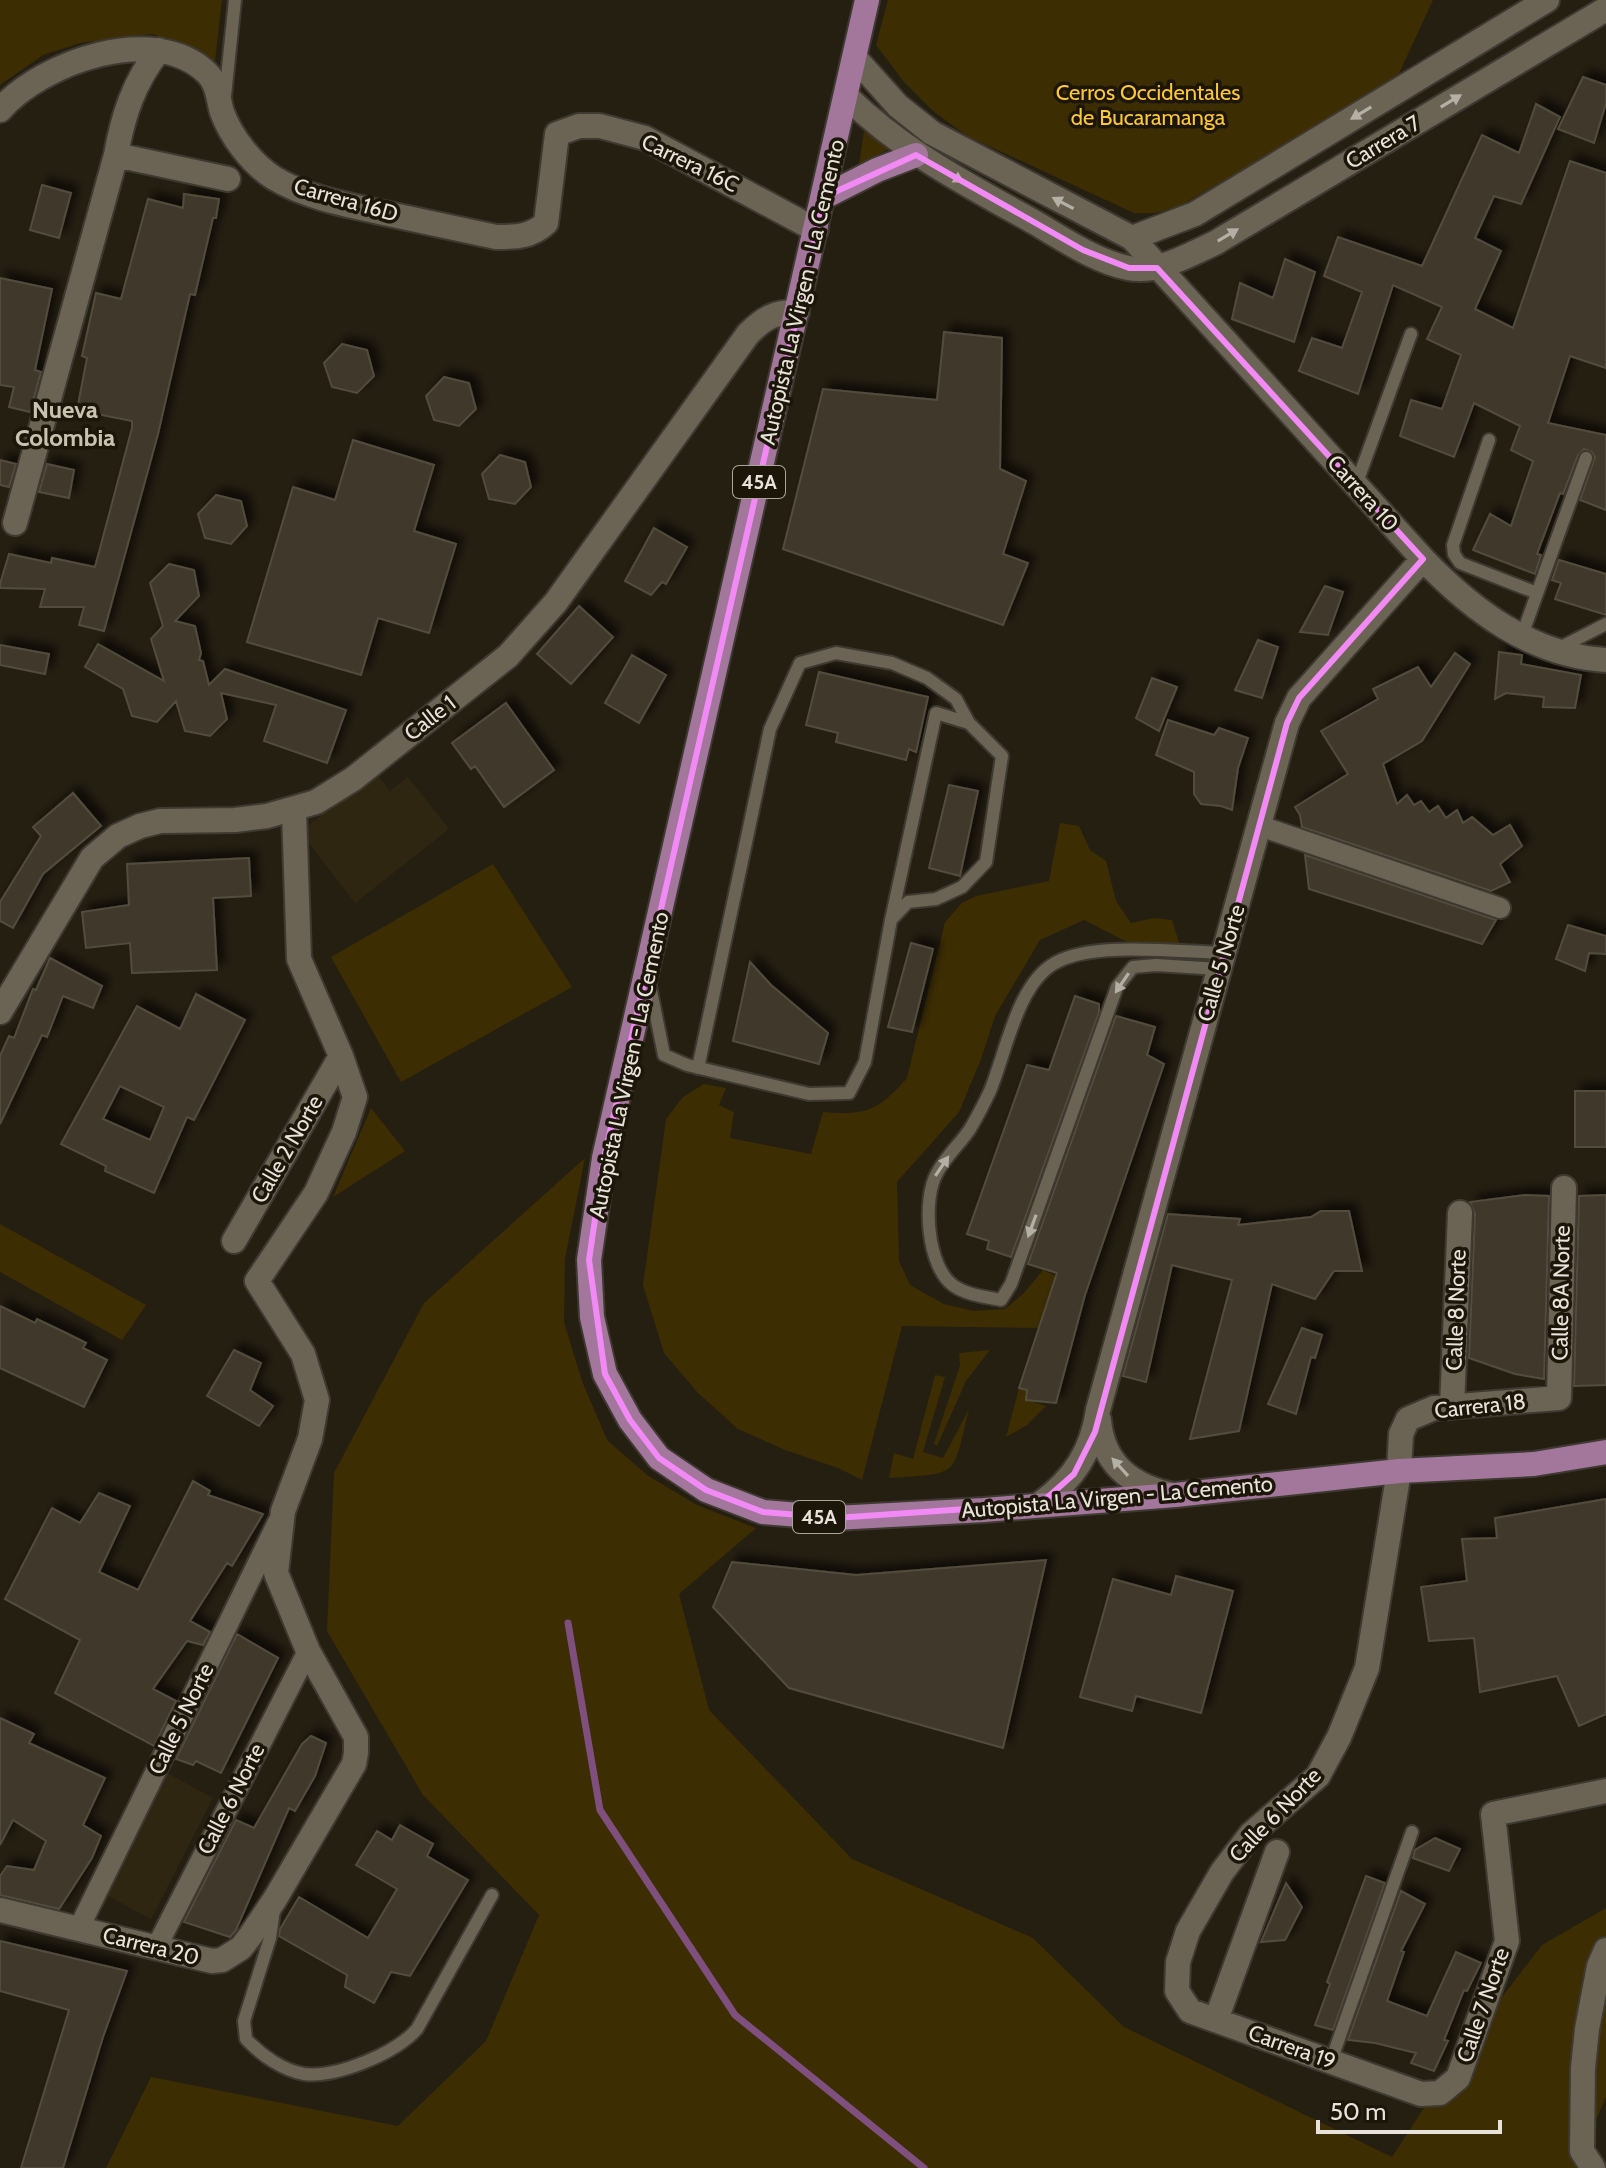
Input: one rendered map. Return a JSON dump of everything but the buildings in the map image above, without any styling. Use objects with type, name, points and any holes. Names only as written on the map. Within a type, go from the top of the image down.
[{"type":"main road","name":"Autopista La Virgen - La Cemento","points":[[867,0],[604,1158],[589,1260],[592,1317],[605,1374],[630,1420],[659,1458],[706,1490],[763,1512],[835,1518],[1175,1495],[1399,1471],[1534,1464],[1606,1452]]},
{"type":"main road","points":[[824,197],[877,170],[916,155]]},
{"type":"street","name":"Carrera 7","points":[[1132,238],[1195,214],[1547,0]]},
{"type":"street","name":"Carrera 7","points":[[1157,268],[1215,243],[1606,9]]},
{"type":"street","name":"Carrera 16D","points":[[159,50],[198,66],[210,76],[223,113],[251,158],[274,178],[337,202],[496,237],[520,237],[536,232],[546,223],[557,134]]},
{"type":"street","points":[[0,110],[11,98],[43,76],[84,57],[114,51],[159,50]]},
{"type":"street","points":[[15,523],[116,155],[123,116],[146,68],[159,50]]},
{"type":"street","name":"Carrera 10","points":[[855,58],[898,106],[932,133],[1132,238],[1423,559],[1463,598],[1521,638],[1555,651],[1606,660]]},
{"type":"street","points":[[846,96],[873,123],[916,155],[1083,250],[1129,268],[1157,268]]},
{"type":"street","name":"Carrera 16C","points":[[557,134],[579,126],[600,126],[645,138],[816,230]]},
{"type":"street","points":[[916,155],[932,133]]},
{"type":"street","points":[[116,155],[228,179]]},
{"type":"street","name":"Calle 1","points":[[0,1012],[92,858],[118,836],[160,821],[235,820],[294,811],[316,802],[353,779],[523,642],[556,602],[748,334],[769,316],[797,312]]},
{"type":"street","name":"Calle 5 Norte","points":[[1040,1504],[1059,1491],[1087,1454],[1095,1432],[1098,1410],[1287,723],[1299,698],[1423,559]]},
{"type":"street","points":[[275,1899],[354,1764],[356,1753],[356,1737],[308,1651],[276,1573],[283,1511],[310,1439],[317,1400],[303,1354],[257,1281],[316,1193],[344,1132],[355,1097],[341,1056],[299,959],[294,811]]},
{"type":"street","points":[[1260,826],[1500,908]]},
{"type":"street","name":"Calle 2 Norte","points":[[234,1241],[341,1056]]},
{"type":"street","name":"Calle 8A Norte","points":[[1559,1398],[1564,1188]]},
{"type":"street","name":"Calle 8 Norte","points":[[1452,1407],[1460,1213]]},
{"type":"street","name":"Carrera 18","points":[[1399,1471],[1401,1434],[1408,1419],[1434,1408],[1559,1398]]},
{"type":"street","name":"Calle 5 Norte","points":[[1098,1410],[1100,1435],[1111,1458],[1128,1477],[1150,1490],[1175,1495]]},
{"type":"street","name":"Calle 6 Norte","points":[[1190,2011],[1177,1991],[1178,1962],[1188,1931],[1222,1872],[1251,1834],[1318,1776],[1339,1737],[1367,1668],[1399,1471]]},
{"type":"street","name":"Calle 5 Norte","points":[[79,1928],[283,1511]]},
{"type":"street","name":"Calle 6 Norte","points":[[156,1948],[308,1651]]},
{"type":"street","name":"Calle 7 Norte","points":[[1440,2093],[1458,2078],[1507,1941],[1493,1814],[1606,1791]]},
{"type":"street","name":"Calle 6 Norte","points":[[1216,2020],[1277,1852]]},
{"type":"street","name":"Carrera 20","points":[[0,1910],[212,1961],[222,1960],[241,1948],[275,1899]]},
{"type":"street","points":[[1592,2167],[1582,2151],[1583,2068],[1599,1966],[1606,1950]]},
{"type":"street","name":"Carrera 19","points":[[1190,2011],[1421,2094],[1440,2093]]},
{"type":"lane","points":[[223,113],[235,0]]},
{"type":"lane","points":[[1356,486],[1411,334]]},
{"type":"lane","points":[[1489,440],[1453,545],[1454,554],[1460,563],[1537,593]]},
{"type":"lane","points":[[1521,638],[1586,458]]},
{"type":"lane","points":[[1555,651],[1606,624]]},
{"type":"lane","points":[[698,1068],[770,729],[800,663],[836,653],[892,663],[927,678],[956,699],[969,723],[1002,756],[986,862],[962,887],[936,899],[908,902],[891,920]]},
{"type":"lane","points":[[647,971],[664,1055],[698,1068],[809,1094],[849,1093],[865,1062],[891,920],[936,713],[969,723]]},
{"type":"lane","points":[[1099,951],[1222,961],[1133,967],[1117,987],[1011,1284],[1001,1300],[953,1286],[936,1264],[930,1238],[929,1205],[935,1175],[969,1130],[989,1092],[1019,1010],[1039,975],[1056,961],[1099,951]]},
{"type":"lane","points":[[1331,2061],[1412,1832]]},
{"type":"lane","points":[[275,1899],[270,1938],[244,2021],[246,2039],[269,2060],[302,2074],[324,2074],[364,2062],[407,2041],[417,2029],[492,1895]]},
{"type":"highlighted area","points":[[916,155],[1083,250],[1129,268],[1157,268],[1423,559],[1299,698],[1287,723],[1095,1432],[1074,1474],[1040,1504],[835,1518],[763,1512],[706,1490],[659,1458],[630,1420],[605,1374],[589,1260],[604,1158],[824,197]]},
{"type":"shaded area","points":[[376,773],[390,791],[408,777],[449,829],[355,903],[298,829],[310,824]]},
{"type":"shaded area","points":[[162,1770],[213,1798],[151,1919],[99,1891]]},
{"type":"green space","points":[[0,0],[222,0],[215,61],[187,46],[152,34],[80,43],[43,55],[0,85]]},
{"type":"green space","name":"Cerros Occidentales de Bucaramanga","points":[[888,0],[1433,0],[1396,80],[1178,207],[1155,213],[1134,213],[967,136],[933,111],[904,82],[876,45]]},
{"type":"green space","points":[[864,131],[889,149],[859,165]]},
{"type":"green space","points":[[1060,823],[1079,826],[1090,850],[1106,861],[1116,901],[1131,923],[1154,918],[1172,920],[1182,952],[1127,942],[1084,920],[1040,940],[995,1016],[959,1112],[897,1182],[899,1261],[910,1285],[944,1304],[974,1311],[1005,1309],[1023,1294],[1043,1270],[1056,1276],[1040,1328],[902,1326],[862,1480],[738,1429],[698,1393],[664,1353],[643,1285],[666,1119],[683,1097],[704,1084],[726,1088],[719,1105],[734,1112],[730,1138],[811,1154],[823,1112],[851,1113],[880,1104],[907,1078],[945,922],[962,903],[976,896],[1049,881]]},
{"type":"green space","points":[[493,864],[572,987],[401,1082],[331,957]]},
{"type":"green space","points":[[371,1108],[405,1151],[333,1197]]},
{"type":"green space","points":[[585,1158],[565,1259],[564,1322],[582,1381],[607,1440],[647,1475],[697,1505],[756,1528],[679,1594],[709,1710],[852,1859],[1033,1938],[1124,2027],[1392,2157],[1465,2045],[1542,1945],[1606,1908],[1606,2097],[1580,2156],[1591,2168],[106,2168],[151,2077],[398,2126],[486,2041],[539,1915],[423,1795],[327,1631],[334,1473],[424,1303]]},
{"type":"green space","points":[[0,1224],[146,1305],[122,1340],[0,1272]]},
{"type":"green space","points":[[990,1350],[966,1381],[937,1446],[934,1444],[960,1365],[959,1353]]},
{"type":"green space","points":[[935,1375],[945,1377],[923,1452],[943,1458],[969,1409],[955,1460],[950,1468],[941,1472],[889,1478],[894,1453],[913,1459]]},
{"type":"green space","points":[[1019,1388],[1027,1390],[1026,1400],[1046,1406],[1027,1425],[1006,1437]]},
{"type":"waterway","points":[[568,1623],[600,1810],[735,2015],[924,2168]]},
{"type":"district","name":"Nueva Colombia","points":[[65,423]]}]
